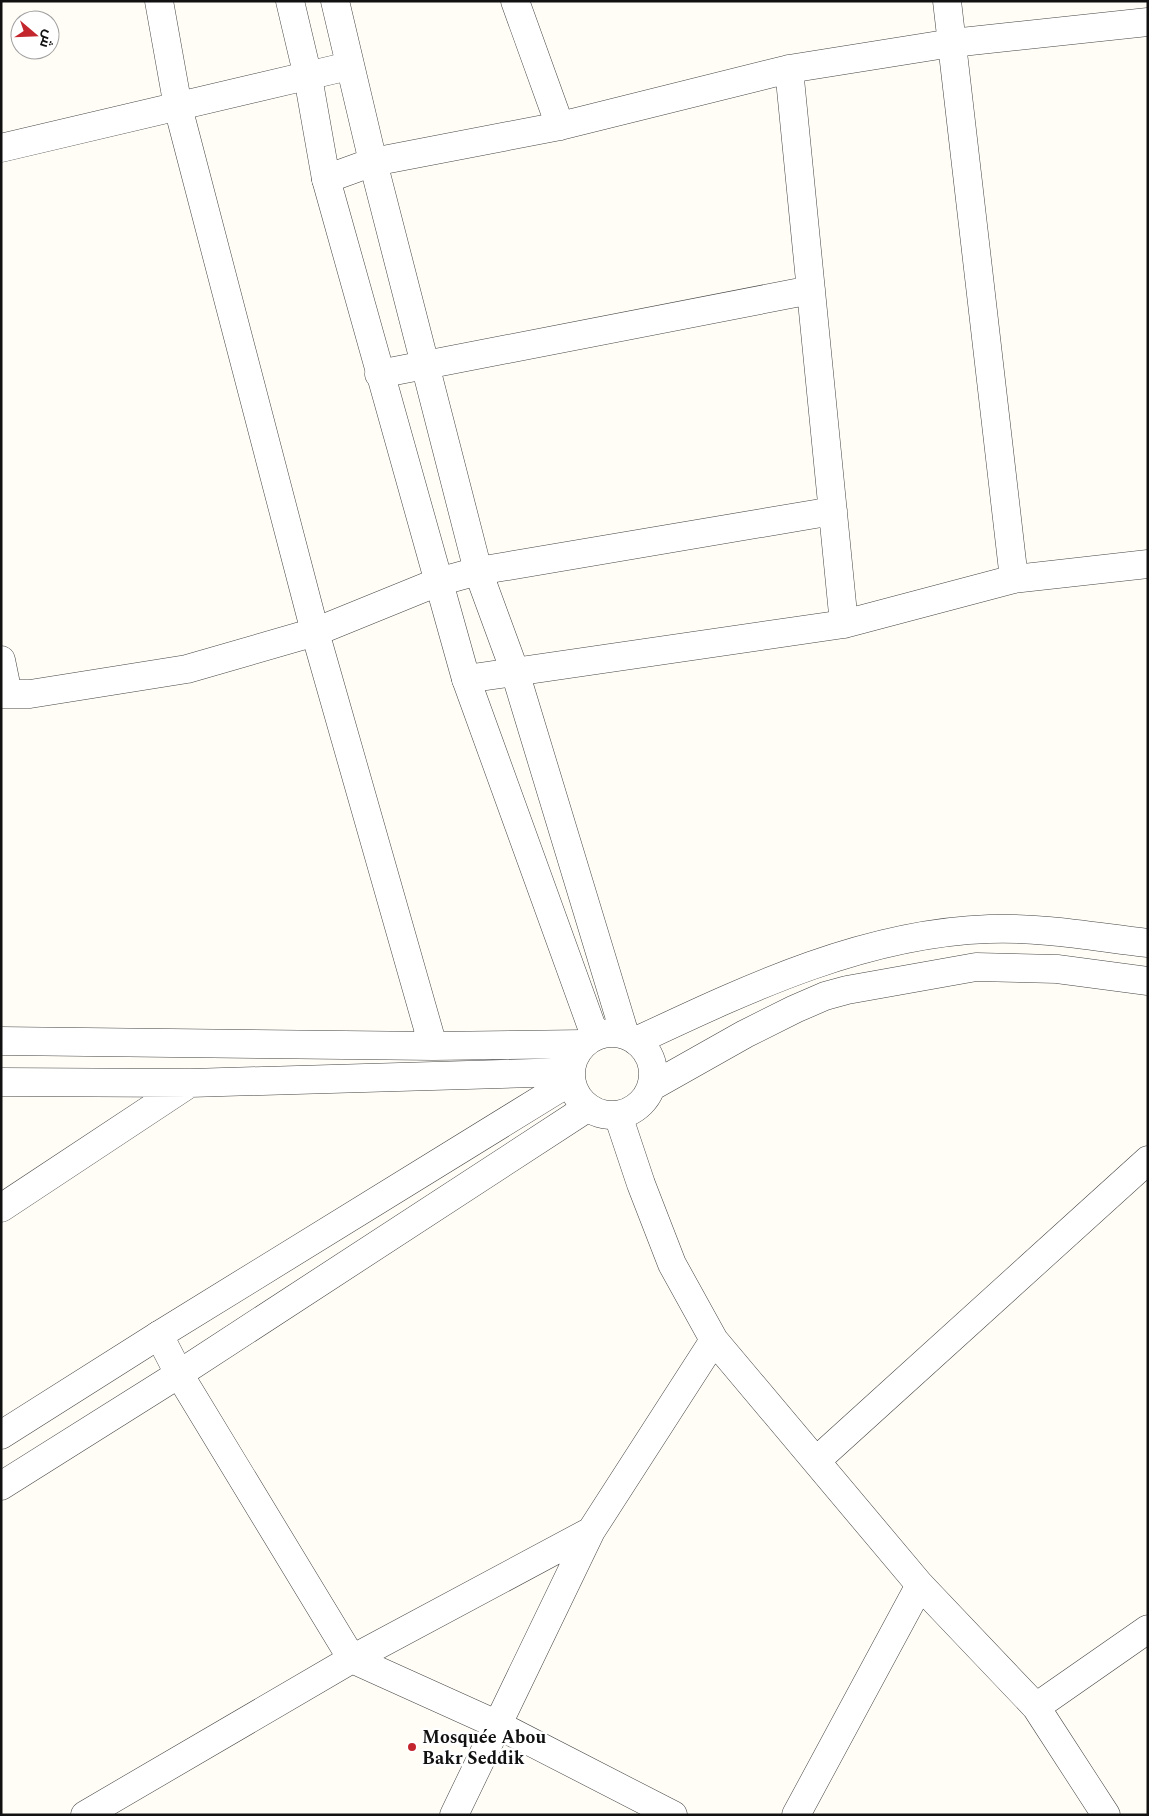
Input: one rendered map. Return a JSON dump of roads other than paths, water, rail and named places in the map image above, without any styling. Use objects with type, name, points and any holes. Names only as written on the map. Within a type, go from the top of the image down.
[{"type":"street","points":[[159,1],[178,107],[315,632],[433,1046]]},
{"type":"street","points":[[290,1],[308,77],[326,179],[438,582],[466,679],[589,1040]]},
{"type":"street","points":[[335,1],[373,162],[478,571],[515,672],[631,1038]]},
{"type":"street","points":[[515,1],[560,126]]},
{"type":"street","points":[[947,1],[1014,579]]},
{"type":"street","points":[[326,179],[373,162],[560,126],[789,69],[952,43],[1148,22]]},
{"type":"street","points":[[1,148],[349,66]]},
{"type":"street","points":[[789,69],[844,624]]},
{"type":"street","points":[[379,374],[811,290]]},
{"type":"street","points":[[1,660],[4,694],[30,694],[187,669],[315,632],[438,582],[478,571],[833,511]]},
{"type":"street","points":[[466,679],[844,624],[1014,579],[1148,564]]},
{"type":"street","points":[[631,1038],[779,976],[827,960],[903,941],[957,931],[1011,929],[1148,943]]},
{"type":"street","points":[[651,1087],[745,1034],[795,1009],[825,996],[847,990],[976,967],[1057,969],[1148,982]]},
{"type":"street","points":[[1,1042],[433,1046],[589,1040],[610,1033],[631,1038],[646,1050],[651,1062],[653,1075],[651,1087],[639,1106],[618,1115],[596,1113],[587,1108],[574,1091],[570,1076],[574,1057],[589,1040]]},
{"type":"street","points":[[1,1082],[190,1084],[570,1076]]},
{"type":"street","points":[[1,1435],[570,1076]]},
{"type":"street","points":[[1,1208],[190,1084]]},
{"type":"street","points":[[1,1486],[179,1374],[587,1108]]},
{"type":"street","points":[[618,1115],[641,1184],[672,1264],[714,1340],[920,1585],[1036,1707],[1106,1815]]},
{"type":"street","points":[[816,1462],[1148,1160]]},
{"type":"street","points":[[158,1335],[179,1374],[352,1659],[496,1724],[673,1815]]},
{"type":"street","points":[[454,1815],[496,1724],[591,1531],[714,1340]]},
{"type":"street","points":[[85,1815],[352,1659],[591,1531]]},
{"type":"street","points":[[796,1815],[920,1585]]},
{"type":"street","points":[[1036,1707],[1148,1629]]},
{"type":"place","name":"Mosquée Abou Bakr Seddik","points":[[412,1747]]}]
